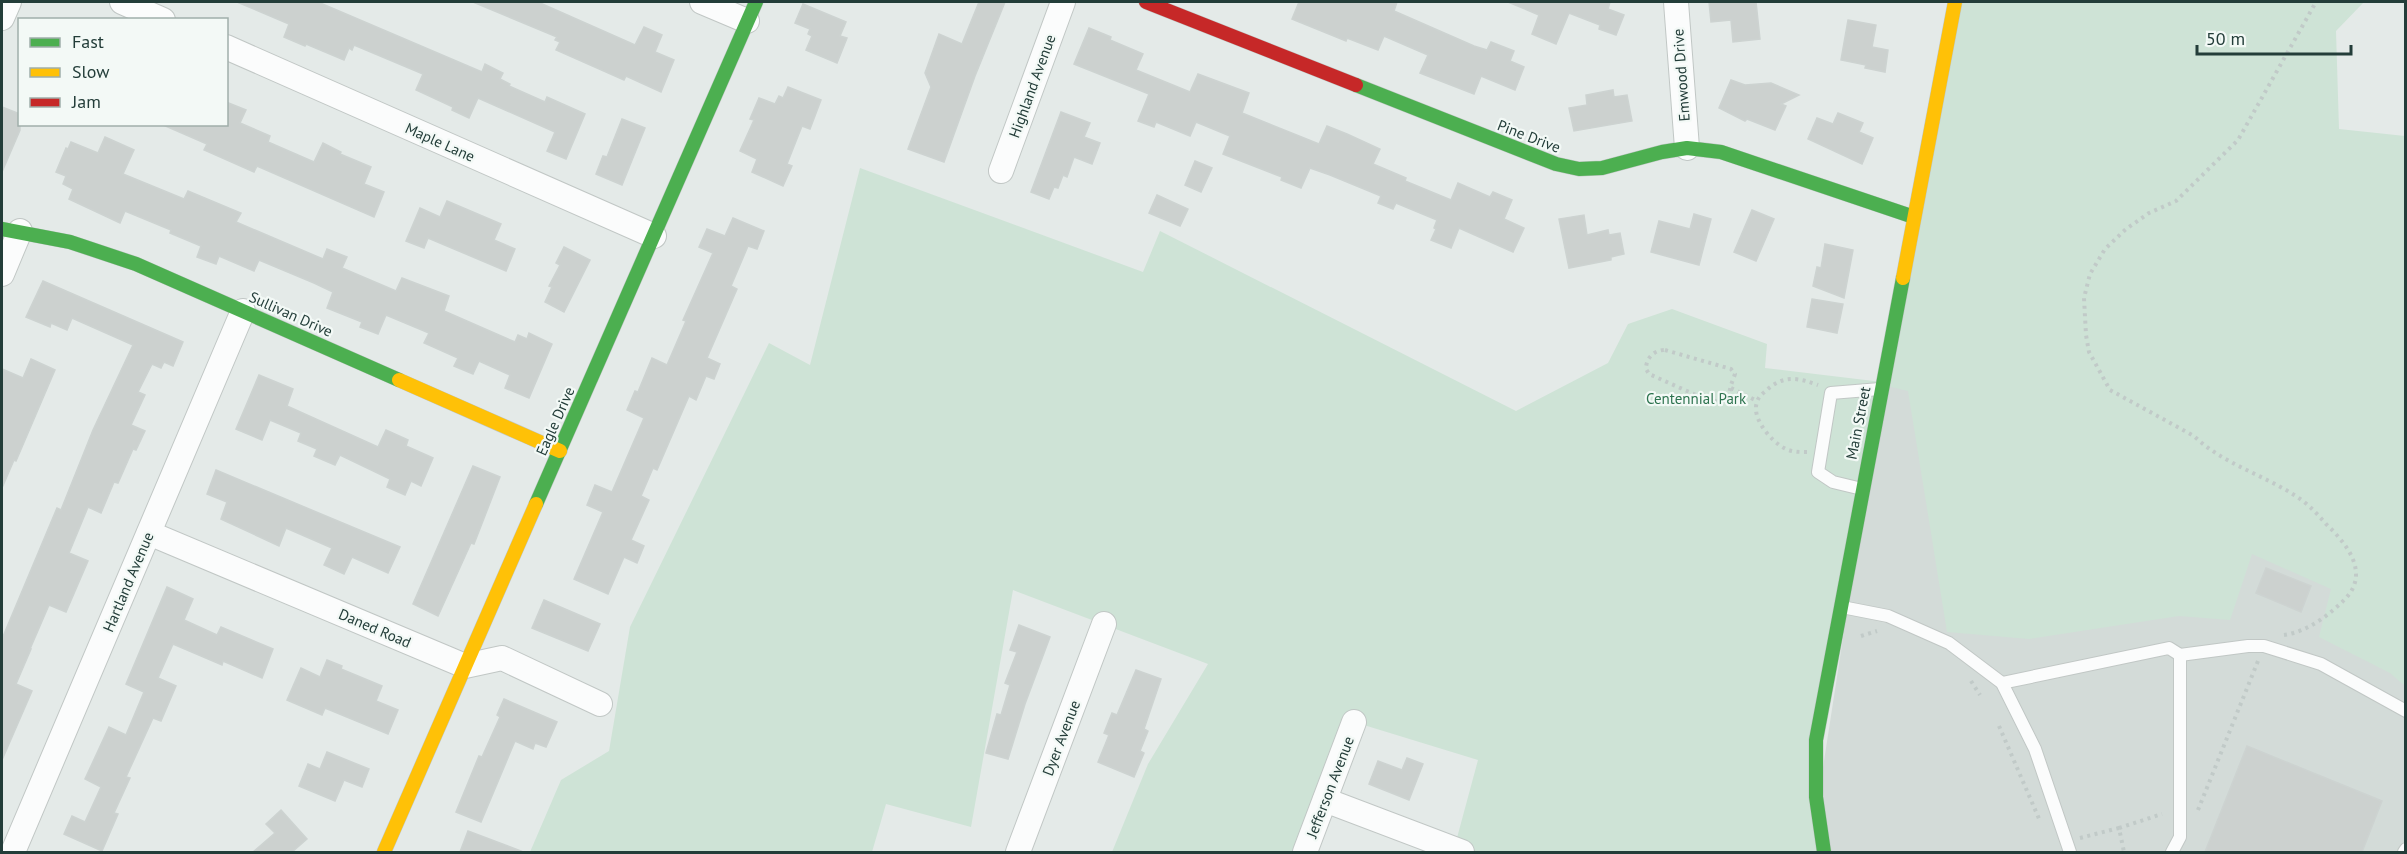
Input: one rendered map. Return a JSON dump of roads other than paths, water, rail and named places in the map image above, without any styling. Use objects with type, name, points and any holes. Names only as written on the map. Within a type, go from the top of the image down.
[{"type":"street","points":[[2,18],[9,2]]},
{"type":"street","points":[[122,2],[158,18]]},
{"type":"street","points":[[702,2],[752,11]]},
{"type":"street","name":"Highland Avenue","points":[[1001,171],[1063,2]]},
{"type":"street","name":"Pine Drive","points":[[1146,2],[1556,164],[1579,169],[1602,168],[1662,152],[1687,148],[1721,152],[1914,217]]},
{"type":"street","name":"Emwood Drive","points":[[1676,2],[1687,148]]},
{"type":"street","name":"Main Street","points":[[1824,852],[1816,813],[1814,776],[1816,740],[1955,2]]},
{"type":"street","name":"Eagle Drive","points":[[384,852],[752,11]]},
{"type":"street","name":"Maple Lane","points":[[228,48],[654,236]]},
{"type":"street","points":[[2,274],[11,230]]},
{"type":"street","name":"Sullivan Drive","points":[[11,230],[63,239],[94,248],[560,451]]},
{"type":"street","name":"Hartland Avenue","points":[[13,852],[243,311]]},
{"type":"street","name":"Daned Road","points":[[149,532],[465,666]]},
{"type":"street","name":"Dyer Avenue","points":[[1018,852],[1104,624]]},
{"type":"street","points":[[465,666],[502,658],[600,704]]},
{"type":"street","name":"Jefferson Avenue","points":[[1305,852],[1354,722]]},
{"type":"street","points":[[1325,800],[1462,852]]},
{"type":"lane","points":[[1863,489],[1833,482],[1818,472],[1831,393],[1882,388]]},
{"type":"lane","points":[[1841,607],[1888,616],[1949,643],[2002,683],[2035,749],[2072,846]]},
{"type":"lane","points":[[2002,683],[2169,648],[2180,655],[2264,646],[2321,664],[2406,711]]},
{"type":"lane","points":[[2172,852],[2180,837],[2180,655]]},
{"type":"park label","name":"Centennial Park","points":[[1696,398]]}]
